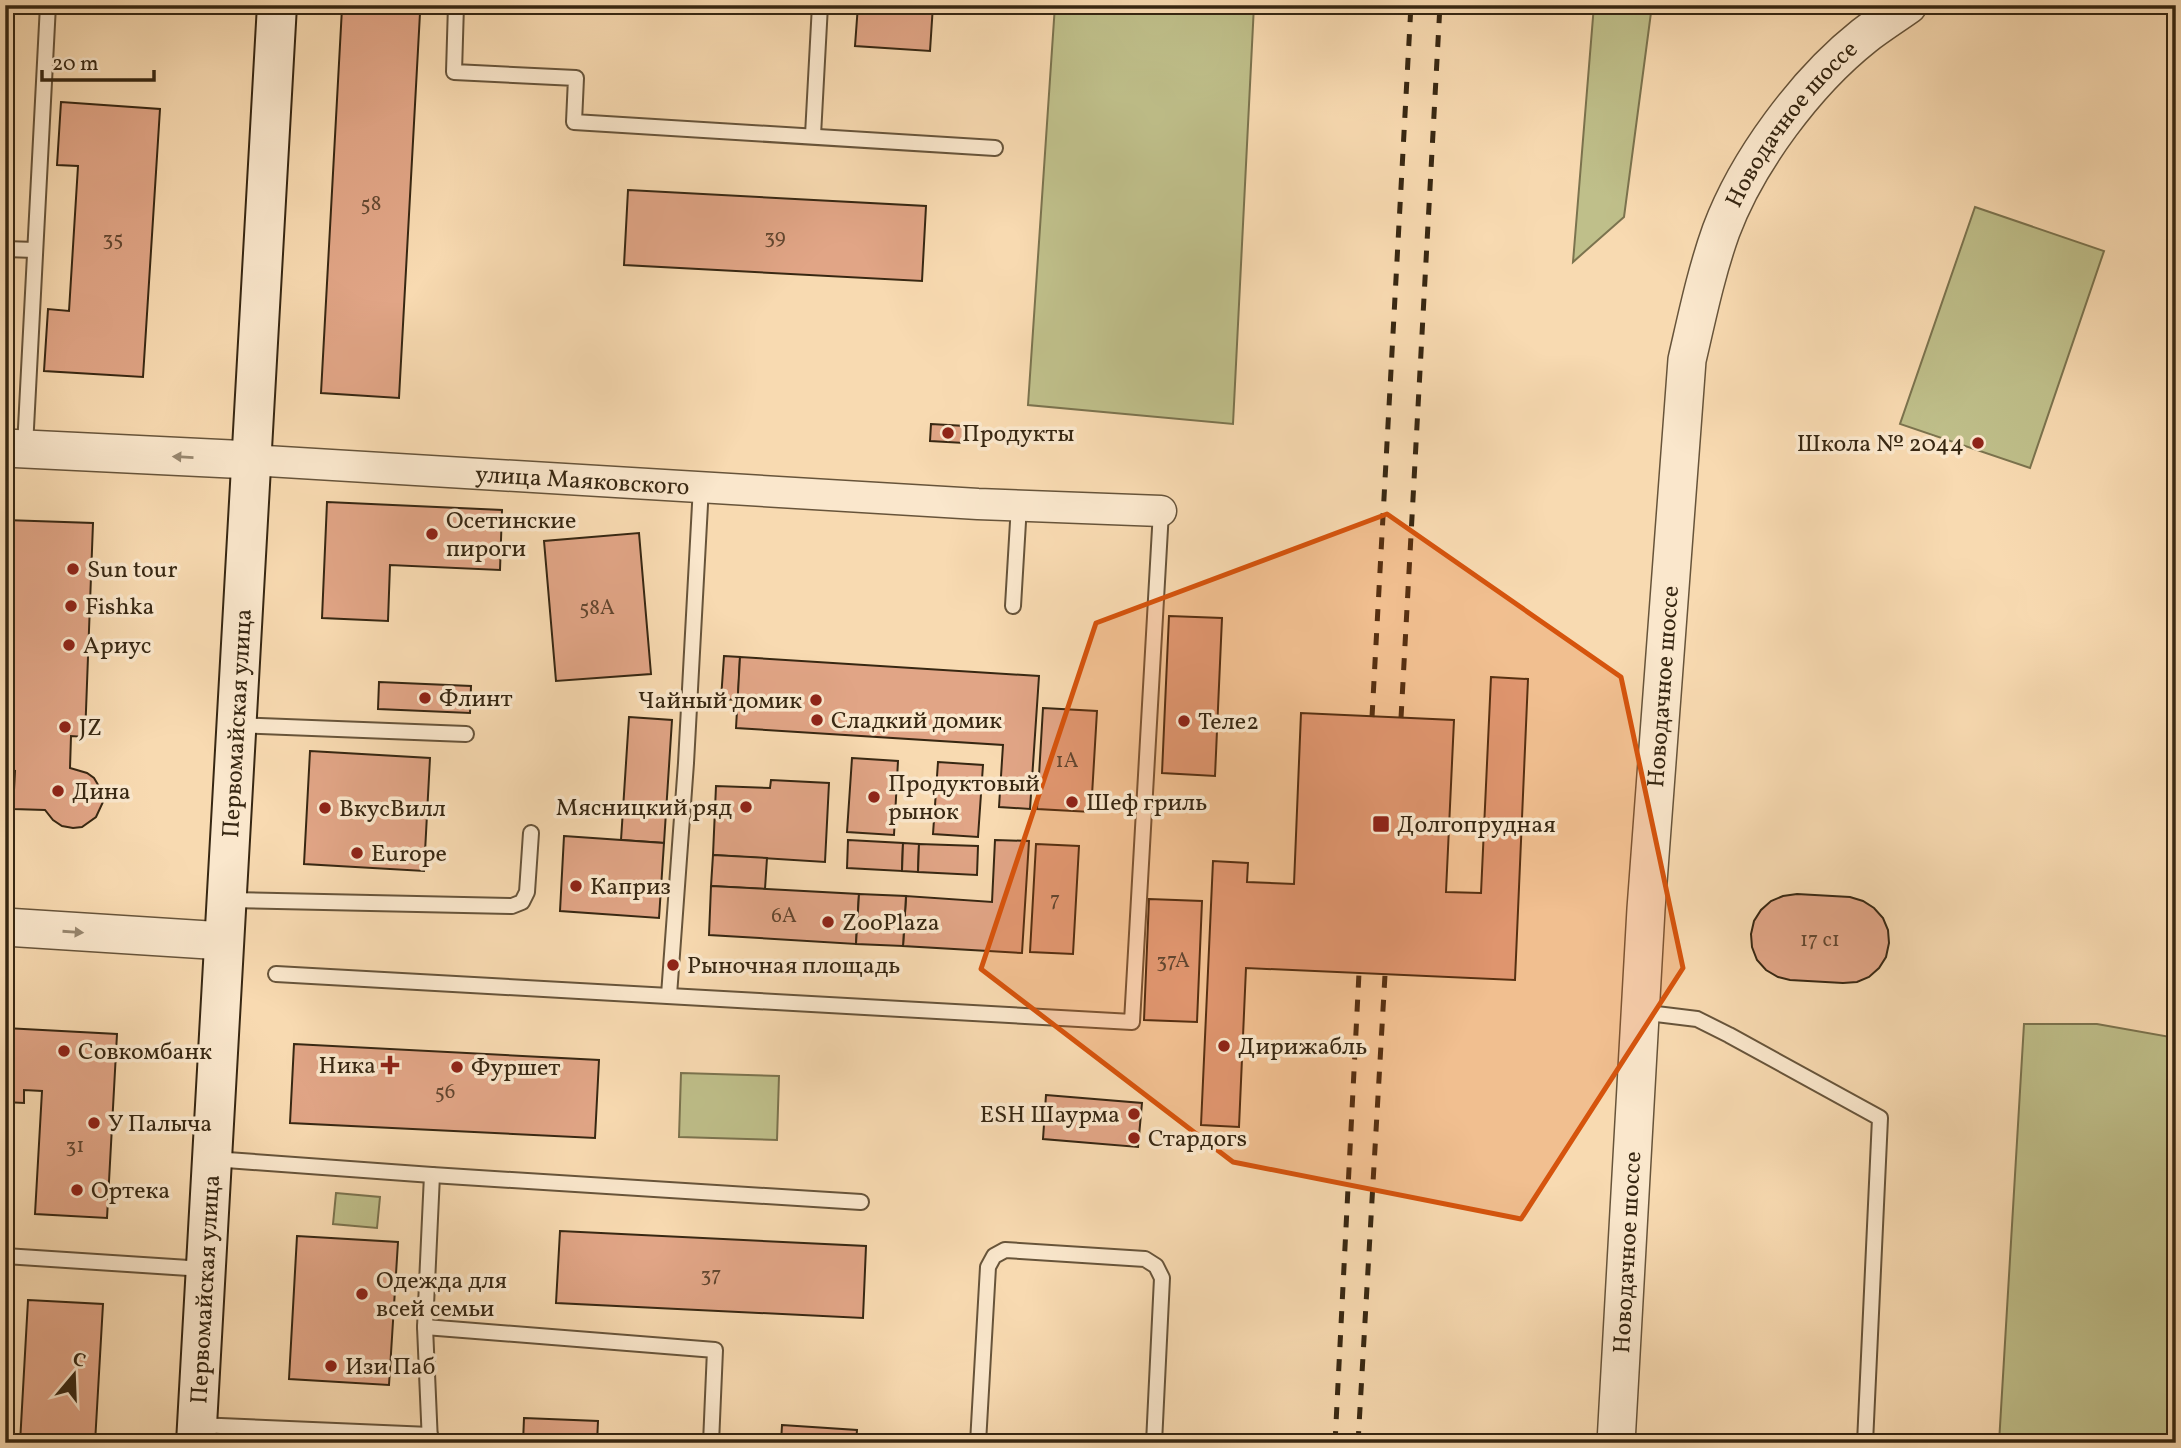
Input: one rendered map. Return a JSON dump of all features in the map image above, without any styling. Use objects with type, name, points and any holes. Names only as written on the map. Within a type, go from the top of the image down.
[{"type":"main road","name":"Первомайская улица","points":[[196,1434],[277,5]]},
{"type":"street","name":"Новодачное шоссе","points":[[1616,1443],[1640,1012],[1687,360],[1722,229],[1748,176],[1782,121],[1816,82],[1864,36],[1908,5]]},
{"type":"street","name":"улица Маяковского","points":[[15,448],[1161,511]]},
{"type":"street","points":[[5,927],[224,941]]},
{"type":"lane","points":[[15,448],[35,250],[48,5]]},
{"type":"lane","points":[[456,5],[454,72],[576,78],[574,122],[995,148]]},
{"type":"lane","points":[[813,135],[820,5]]},
{"type":"lane","points":[[5,248],[35,250]]},
{"type":"lane","points":[[669,995],[686,763],[701,486]]},
{"type":"lane","points":[[1013,606],[1019,505]]},
{"type":"lane","points":[[276,974],[1132,1022],[1161,511]]},
{"type":"lane","points":[[237,725],[466,734]]},
{"type":"lane","points":[[226,900],[512,906],[522,902],[527,892],[531,832]]},
{"type":"lane","points":[[1640,1012],[1697,1019],[1880,1118],[1865,1443]]},
{"type":"lane","points":[[212,1159],[861,1202]]},
{"type":"lane","points":[[196,1434],[430,1439],[425,1327],[432,1175]]},
{"type":"lane","points":[[978,1443],[988,1267],[994,1256],[1005,1250],[1144,1259],[1156,1266],[1162,1279],[1154,1443]]},
{"type":"lane","points":[[5,1256],[205,1269]]},
{"type":"lane","points":[[425,1327],[715,1350],[711,1443]]},
{"type":"highlighted area","points":[[1387,514],[1621,677],[1683,968],[1521,1219],[1233,1162],[981,969],[1096,623]]},
{"type":"green space","points":[[1055,5],[1254,5],[1233,424],[1028,405]]},
{"type":"green space","points":[[1594,5],[1652,5],[1624,217],[1573,262]]},
{"type":"green space","points":[[1975,207],[2104,251],[2030,468],[1900,424]]},
{"type":"green space","points":[[2024,1024],[2097,1024],[2176,1038],[2176,1443],[1999,1443]]},
{"type":"green space","points":[[681,1073],[779,1076],[777,1140],[679,1137]]},
{"type":"green space","points":[[336,1193],[380,1197],[377,1228],[333,1224]]},
{"type":"building","points":[[858,5],[933,5],[930,51],[855,46]]},
{"type":"building","points":[[342,8],[420,13],[399,398],[321,393]]},
{"type":"building","points":[[61,102],[160,109],[143,377],[44,371],[48,309],[69,311],[78,166],[57,165]]},
{"type":"building","points":[[628,190],[926,206],[922,281],[624,265]]},
{"type":"building","name":"Продукты","points":[[931,424],[965,426],[964,443],[930,441]]},
{"type":"building","points":[[327,502],[502,510],[500,570],[390,565],[388,621],[322,618]]},
{"type":"building","points":[[5,520],[93,523],[85,737],[71,736],[70,768],[94,778],[100,788],[103,802],[96,817],[82,827],[62,826],[45,810],[13,809],[15,771],[5,770]]},
{"type":"building","points":[[639,533],[651,674],[556,681],[544,541]]},
{"type":"building","points":[[1169,616],[1222,618],[1215,776],[1162,773]]},
{"type":"building","points":[[724,656],[740,657],[738,700],[721,699]]},
{"type":"building","points":[[740,657],[1039,676],[1030,809],[999,807],[1003,745],[736,728]]},
{"type":"building","points":[[1491,677],[1528,679],[1515,980],[1246,968],[1239,1127],[1201,1125],[1213,861],[1248,863],[1247,882],[1294,884],[1301,713],[1454,720],[1446,892],[1481,893]]},
{"type":"building","name":"Флинт","points":[[379,682],[471,686],[470,713],[378,709]]},
{"type":"building","points":[[1043,708],[1097,711],[1091,812],[1037,809]]},
{"type":"building","points":[[629,717],[672,720],[664,843],[621,840]]},
{"type":"building","points":[[310,751],[430,758],[424,871],[304,864]]},
{"type":"building","points":[[852,758],[898,761],[894,835],[847,832]]},
{"type":"building","points":[[938,762],[983,765],[978,837],[933,834]]},
{"type":"building","points":[[771,780],[829,783],[825,862],[713,855],[716,786],[770,788]]},
{"type":"building","points":[[564,836],[664,843],[659,918],[560,911]]},
{"type":"building","points":[[848,840],[903,843],[902,871],[847,868]]},
{"type":"building","points":[[995,840],[1029,841],[1022,953],[903,946],[906,896],[992,902]]},
{"type":"building","points":[[903,843],[919,844],[918,872],[902,871]]},
{"type":"building","points":[[919,844],[978,846],[977,875],[918,872]]},
{"type":"building","points":[[1036,844],[1079,846],[1073,954],[1030,952]]},
{"type":"building","points":[[713,855],[767,858],[765,889],[711,886]]},
{"type":"building","points":[[711,886],[859,894],[856,944],[709,935]]},
{"type":"building","points":[[859,894],[906,896],[903,946],[856,944]]},
{"type":"building","points":[[1797,894],[1850,897],[1874,908],[1883,918],[1888,930],[1886,957],[1879,968],[1869,977],[1857,982],[1843,983],[1790,980],[1766,970],[1757,960],[1752,947],[1754,921],[1771,901]]},
{"type":"building","points":[[1149,899],[1202,901],[1197,1022],[1144,1020]]},
{"type":"building","points":[[5,1028],[117,1034],[107,1218],[35,1214],[42,1091],[24,1090],[24,1103],[5,1102]]},
{"type":"building","points":[[294,1044],[599,1060],[595,1138],[290,1123]]},
{"type":"building","points":[[1046,1095],[1142,1103],[1138,1147],[1043,1139]]},
{"type":"building","points":[[560,1231],[866,1246],[863,1318],[556,1303]]},
{"type":"building","points":[[297,1236],[398,1242],[389,1385],[289,1379]]},
{"type":"building","points":[[28,1300],[103,1304],[95,1443],[20,1443]]},
{"type":"building","points":[[524,1418],[598,1421],[597,1443],[523,1443]]},
{"type":"building","points":[[782,1425],[857,1430],[856,1443],[781,1443]]},
{"type":"railway","points":[[1372,717],[1411,5]]},
{"type":"railway","points":[[1401,718],[1440,5]]},
{"type":"railway","points":[[1335,1443],[1359,973]]},
{"type":"railway","points":[[1358,1443],[1385,975]]},
{"type":"place","name":"Продукты","points":[[948,433]]},
{"type":"place","name":"Школа № 2044","points":[[1978,443]]},
{"type":"place","name":"Осетинские пироги","points":[[432,534]]},
{"type":"place","name":"Sun tour","points":[[73,569]]},
{"type":"place","name":"Fishka","points":[[71,606]]},
{"type":"place","name":"Ариус","points":[[69,645]]},
{"type":"place","name":"Флинт","points":[[425,698]]},
{"type":"place","name":"Чайный домик","points":[[816,700]]},
{"type":"place","name":"Сладкий домик","points":[[817,720]]},
{"type":"place","name":"Теле2","points":[[1184,721]]},
{"type":"place","name":"JZ","points":[[65,727]]},
{"type":"place","name":"Дина","points":[[58,791]]},
{"type":"place","name":"Продуктовый рынок","points":[[874,797]]},
{"type":"place","name":"Шеф гриль","points":[[1072,802]]},
{"type":"place","name":"Мясницкий ряд","points":[[746,807]]},
{"type":"place","name":"ВкусВилл","points":[[325,808]]},
{"type":"place","name":"Долгопрудная","points":[[1381,824]]},
{"type":"place","name":"Europe","points":[[357,853]]},
{"type":"place","name":"Каприз","points":[[576,886]]},
{"type":"place","name":"ZooPlaza","points":[[828,922]]},
{"type":"place","name":"Рыночная площадь","points":[[673,965]]},
{"type":"place","name":"Дирижабль","points":[[1224,1046]]},
{"type":"place","name":"Совкомбанк","points":[[64,1051]]},
{"type":"place","name":"Ника","points":[[390,1065]]},
{"type":"place","name":"Фуршет","points":[[457,1067]]},
{"type":"place","name":"ESH Шаурма","points":[[1134,1114]]},
{"type":"place","name":"У Палыча","points":[[94,1123]]},
{"type":"place","name":"Стардогs","points":[[1134,1138]]},
{"type":"place","name":"Ортека","points":[[77,1190]]},
{"type":"place","name":"Одежда для всей семьи","points":[[362,1294]]},
{"type":"place","name":"Изи Паб","points":[[331,1366]]}]
